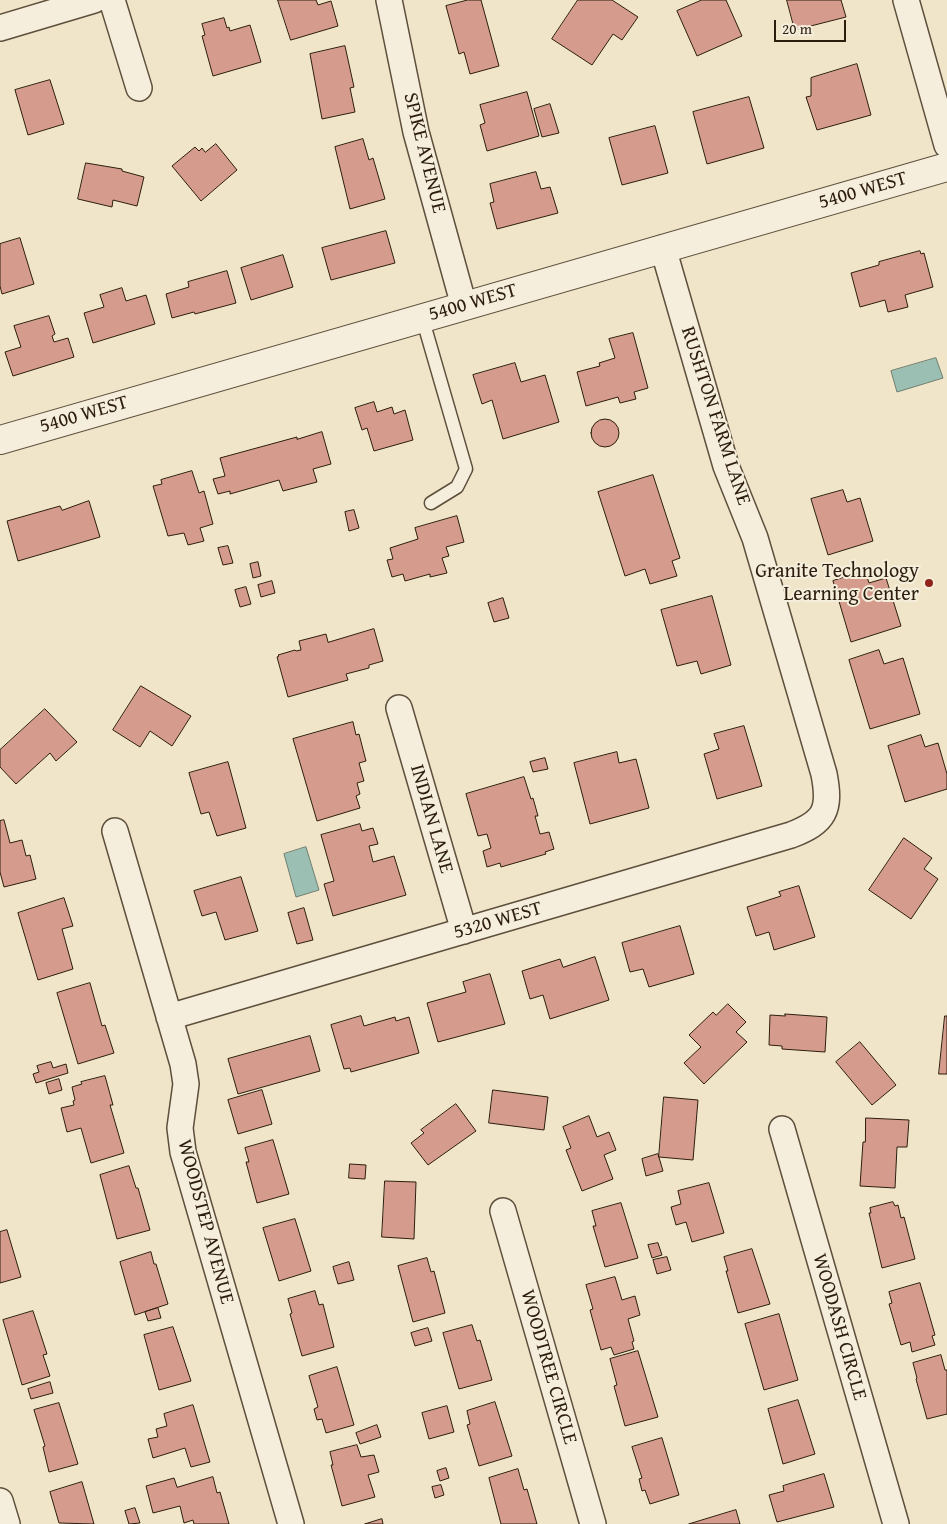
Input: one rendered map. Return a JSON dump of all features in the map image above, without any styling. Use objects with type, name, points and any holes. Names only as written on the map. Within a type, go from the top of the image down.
[{"type":"street","points":[[0,28],[94,0]]},
{"type":"street","points":[[112,0],[139,88]]},
{"type":"street","name":"SPIKE AVENUE","points":[[389,0],[416,132],[464,306]]},
{"type":"street","points":[[906,0],[947,145]]},
{"type":"street","name":"5400 WEST","points":[[0,440],[947,167]]},
{"type":"street","name":"RUSHTON FARM LANE","points":[[663,248],[726,466],[755,538],[824,774],[826,802],[823,815]]},
{"type":"street","name":"INDIAN LANE","points":[[399,708],[464,931]]},
{"type":"street","name":"5320 WEST","points":[[169,1018],[791,835],[814,824],[823,815]]},
{"type":"street","name":"WOODSTEP AVENUE","points":[[115,831],[183,1064],[186,1084],[180,1128],[183,1152],[291,1524]]},
{"type":"street","name":"WOODASH CIRCLE","points":[[782,1130],[896,1524]]},
{"type":"street","name":"WOODTREE CIRCLE","points":[[503,1211],[593,1524]]},
{"type":"street","points":[[0,1501],[7,1524]]},
{"type":"lane","points":[[422,318],[466,469],[457,486],[431,503]]},
{"type":"water","points":[[936,358],[943,378],[897,392],[891,371]]},
{"type":"water","points":[[306,847],[319,890],[296,897],[284,854]]},
{"type":"building","points":[[278,0],[316,0],[318,5],[331,1],[338,26],[291,40]]},
{"type":"building","points":[[468,0],[481,0],[499,66],[470,74],[464,52],[459,54],[446,6]]},
{"type":"building","points":[[578,0],[612,0],[638,17],[622,40],[613,34],[592,65],[552,39]]},
{"type":"building","points":[[702,0],[726,0],[742,36],[697,56],[677,11]]},
{"type":"building","points":[[787,0],[841,0],[846,17],[795,30]]},
{"type":"building","points":[[224,18],[230,31],[250,25],[261,62],[213,76],[202,36],[205,35],[202,24]]},
{"type":"building","points":[[345,46],[354,87],[350,88],[355,112],[322,119],[310,54]]},
{"type":"building","points":[[857,64],[871,115],[817,130],[806,97],[811,96],[811,78]]},
{"type":"building","points":[[50,80],[64,124],[28,135],[15,90]]},
{"type":"building","points":[[527,92],[539,136],[487,151],[480,125],[485,123],[480,105]]},
{"type":"building","points":[[749,97],[764,148],[707,164],[693,112]]},
{"type":"building","points":[[550,104],[559,133],[542,137],[534,109]]},
{"type":"building","points":[[655,126],[668,173],[622,185],[609,138]]},
{"type":"building","points":[[363,139],[369,160],[373,158],[385,199],[350,209],[335,147]]},
{"type":"building","points":[[216,144],[237,170],[201,201],[172,166],[195,147],[199,151],[202,148],[205,152]]},
{"type":"building","points":[[86,163],[122,169],[122,171],[144,177],[137,206],[113,200],[112,207],[78,199]]},
{"type":"building","points":[[536,172],[541,189],[550,187],[558,213],[497,229],[490,203],[494,202],[490,184]]},
{"type":"building","points":[[386,231],[395,263],[331,280],[322,248]]},
{"type":"building","points":[[20,238],[34,284],[2,294],[0,286],[0,244]]},
{"type":"building","points":[[920,251],[921,254],[924,253],[933,287],[905,295],[908,307],[888,312],[885,300],[860,307],[851,273],[879,265],[879,262]]},
{"type":"building","points":[[283,255],[293,287],[251,300],[241,268]]},
{"type":"building","points":[[227,271],[236,303],[172,318],[166,294],[189,287],[188,282]]},
{"type":"building","points":[[122,288],[126,301],[146,295],[155,324],[93,343],[84,313],[104,307],[100,295]]},
{"type":"building","points":[[49,316],[55,334],[52,336],[54,342],[68,338],[74,357],[13,376],[5,352],[21,347],[14,326]]},
{"type":"building","points":[[633,333],[648,388],[634,392],[636,399],[620,403],[618,397],[586,406],[577,372],[600,366],[599,363],[615,358],[609,339]]},
{"type":"building","points":[[515,363],[521,382],[545,375],[559,422],[503,439],[492,400],[482,404],[473,375]]},
{"type":"building","points":[[374,402],[377,412],[392,407],[394,414],[405,410],[413,440],[374,451],[367,428],[362,430],[355,408]]},
{"type":"building","points":[[605,419],[615,423],[619,433],[615,443],[605,447],[595,443],[591,433],[595,423]]},
{"type":"building","points":[[322,432],[331,464],[313,469],[317,482],[283,491],[279,480],[230,494],[230,491],[218,494],[213,479],[225,476],[220,458]]},
{"type":"building","points":[[192,471],[199,493],[204,491],[213,524],[200,528],[204,541],[188,545],[184,533],[168,536],[153,486],[162,484],[161,480]]},
{"type":"building","points":[[653,475],[680,558],[672,561],[677,576],[650,584],[645,569],[625,576],[598,492]]},
{"type":"building","points":[[843,490],[847,502],[860,498],[873,541],[828,555],[811,499]]},
{"type":"building","points":[[89,501],[100,537],[18,561],[7,521],[60,506],[62,510]]},
{"type":"building","points":[[354,510],[359,528],[349,531],[345,512]]},
{"type":"building","points":[[457,516],[464,542],[446,547],[449,556],[442,558],[447,573],[430,577],[430,574],[405,581],[403,574],[392,577],[387,560],[393,559],[390,548],[418,539],[415,528]]},
{"type":"building","points":[[228,546],[233,563],[223,565],[218,548]]},
{"type":"building","points":[[258,562],[261,576],[253,578],[250,564]]},
{"type":"building","points":[[865,571],[869,583],[886,578],[901,626],[851,642],[833,581]]},
{"type":"building","points":[[272,581],[275,593],[261,597],[258,585]]},
{"type":"building","points":[[246,587],[251,604],[240,607],[235,590]]},
{"type":"building","points":[[712,596],[731,665],[701,674],[697,661],[677,666],[661,610]]},
{"type":"building","points":[[503,598],[509,618],[494,622],[488,603]]},
{"type":"building","points":[[374,629],[383,661],[369,665],[369,668],[346,674],[348,680],[288,697],[278,655],[301,650],[299,641],[326,634],[328,642]]},
{"type":"building","points":[[879,650],[884,664],[903,658],[920,714],[870,729],[849,660]]},
{"type":"building","points":[[141,686],[191,716],[172,746],[150,731],[140,747],[113,730]]},
{"type":"building","points":[[45,709],[77,742],[56,761],[50,753],[16,784],[0,767],[0,750]]},
{"type":"building","points":[[353,722],[356,735],[359,734],[366,761],[359,763],[364,781],[357,783],[360,794],[356,796],[360,808],[317,821],[293,739]]},
{"type":"building","points":[[744,726],[762,786],[717,799],[704,754],[719,749],[714,734]]},
{"type":"building","points":[[921,735],[925,747],[938,743],[947,774],[947,789],[905,802],[888,746]]},
{"type":"building","points":[[617,752],[619,763],[636,759],[649,808],[590,824],[574,763]]},
{"type":"building","points":[[545,758],[548,769],[533,772],[530,762]]},
{"type":"building","points":[[228,762],[246,828],[217,836],[209,812],[201,814],[189,773]]},
{"type":"building","points":[[524,777],[531,799],[533,798],[540,834],[549,832],[554,849],[545,852],[546,854],[501,867],[500,863],[487,867],[483,851],[491,848],[487,834],[478,836],[466,794]]},
{"type":"building","points":[[4,820],[10,843],[22,840],[26,856],[30,855],[36,879],[4,887],[0,872],[0,821]]},
{"type":"building","points":[[360,824],[362,831],[373,828],[378,844],[369,846],[373,862],[394,856],[406,895],[333,916],[324,884],[334,881],[321,835]]},
{"type":"building","points":[[904,838],[932,858],[924,869],[938,879],[911,919],[869,890]]},
{"type":"building","points":[[241,877],[258,931],[225,940],[216,912],[202,916],[194,891]]},
{"type":"building","points":[[799,886],[815,937],[774,950],[769,932],[756,936],[747,907],[781,896],[779,892]]},
{"type":"building","points":[[64,898],[73,926],[62,929],[73,969],[38,980],[18,913]]},
{"type":"building","points":[[304,908],[313,940],[297,944],[288,913]]},
{"type":"building","points":[[680,926],[694,974],[649,987],[643,969],[630,972],[622,943]]},
{"type":"building","points":[[595,957],[609,1000],[550,1019],[543,995],[530,999],[522,971],[560,959],[563,967]]},
{"type":"building","points":[[490,974],[505,1024],[438,1042],[427,1003],[466,992],[463,982]]},
{"type":"building","points":[[90,983],[102,1026],[105,1025],[114,1053],[78,1064],[57,993]]},
{"type":"building","points":[[728,1004],[746,1022],[736,1032],[747,1042],[704,1084],[684,1063],[701,1047],[689,1035],[713,1012],[716,1015]]},
{"type":"building","points":[[785,1014],[827,1017],[825,1052],[782,1049],[782,1046],[769,1045],[770,1015],[785,1016]]},
{"type":"building","points":[[361,1016],[364,1026],[395,1017],[396,1021],[409,1017],[419,1053],[351,1072],[350,1068],[344,1069],[331,1025]]},
{"type":"building","points":[[945,1016],[947,1016],[947,1074],[939,1074]]},
{"type":"building","points":[[310,1036],[320,1071],[238,1094],[228,1059]]},
{"type":"building","points":[[860,1042],[896,1085],[872,1105],[836,1062]]},
{"type":"building","points":[[51,1062],[53,1068],[66,1064],[68,1073],[36,1083],[33,1074],[39,1072],[37,1066]]},
{"type":"building","points":[[105,1076],[113,1105],[110,1105],[124,1153],[91,1163],[81,1128],[67,1132],[61,1108],[74,1105],[73,1101],[75,1100],[72,1087],[82,1084],[81,1082]]},
{"type":"building","points":[[59,1079],[62,1090],[49,1094],[46,1083]]},
{"type":"building","points":[[262,1090],[272,1124],[238,1134],[228,1100]]},
{"type":"building","points":[[493,1090],[548,1097],[544,1130],[489,1123]]},
{"type":"building","points":[[664,1097],[698,1100],[693,1160],[659,1157]]},
{"type":"building","points":[[456,1104],[476,1131],[428,1165],[411,1143],[424,1133],[421,1130]]},
{"type":"building","points":[[589,1116],[597,1137],[609,1132],[616,1150],[604,1155],[613,1179],[582,1191],[566,1150],[571,1148],[563,1127]]},
{"type":"building","points":[[866,1118],[909,1120],[907,1147],[897,1147],[895,1188],[860,1186]]},
{"type":"building","points":[[273,1140],[289,1194],[257,1203],[246,1162],[249,1162],[245,1148]]},
{"type":"building","points":[[658,1154],[663,1171],[646,1176],[642,1159]]},
{"type":"building","points":[[350,1164],[366,1165],[365,1179],[349,1178]]},
{"type":"building","points":[[129,1166],[136,1188],[138,1188],[150,1230],[117,1239],[100,1175]]},
{"type":"building","points":[[385,1181],[416,1182],[414,1239],[382,1237]]},
{"type":"building","points":[[709,1183],[724,1233],[692,1242],[686,1222],[676,1225],[671,1207],[681,1204],[678,1191]]},
{"type":"building","points":[[893,1202],[895,1206],[898,1205],[901,1218],[904,1217],[915,1259],[882,1268],[869,1213],[871,1213],[870,1208]]},
{"type":"building","points":[[621,1203],[638,1258],[605,1267],[593,1226],[596,1226],[592,1211]]},
{"type":"building","points":[[295,1219],[311,1271],[279,1281],[263,1228]]},
{"type":"building","points":[[7,1230],[21,1277],[0,1283],[0,1232]]},
{"type":"building","points":[[658,1243],[662,1255],[652,1258],[648,1245]]},
{"type":"building","points":[[752,1249],[770,1304],[738,1313],[724,1257]]},
{"type":"building","points":[[151,1252],[168,1304],[135,1315],[120,1262]]},
{"type":"building","points":[[667,1257],[671,1270],[657,1274],[653,1260]]},
{"type":"building","points":[[427,1258],[431,1272],[434,1271],[445,1313],[413,1322],[398,1266]]},
{"type":"building","points":[[349,1262],[354,1280],[338,1284],[333,1267]]},
{"type":"building","points":[[615,1277],[622,1300],[635,1296],[640,1315],[628,1319],[634,1341],[632,1342],[634,1349],[614,1355],[611,1347],[601,1350],[590,1310],[593,1309],[586,1285]]},
{"type":"building","points":[[920,1283],[935,1335],[932,1336],[935,1345],[912,1352],[910,1342],[901,1345],[889,1304],[892,1303],[889,1292]]},
{"type":"building","points":[[315,1291],[319,1305],[323,1304],[334,1347],[302,1356],[290,1314],[292,1313],[288,1299]]},
{"type":"building","points":[[158,1308],[161,1318],[148,1321],[145,1312]]},
{"type":"building","points":[[33,1311],[47,1354],[43,1355],[50,1376],[22,1385],[3,1320]]},
{"type":"building","points":[[779,1314],[798,1380],[764,1390],[745,1324]]},
{"type":"building","points":[[472,1325],[477,1341],[480,1340],[492,1380],[459,1389],[443,1333]]},
{"type":"building","points":[[173,1327],[191,1381],[159,1390],[144,1335]]},
{"type":"building","points":[[428,1328],[432,1341],[415,1346],[411,1333]]},
{"type":"building","points":[[638,1351],[658,1417],[625,1426],[614,1386],[617,1385],[610,1359]]},
{"type":"building","points":[[941,1355],[945,1370],[947,1370],[947,1414],[927,1419],[913,1363]]},
{"type":"building","points":[[337,1367],[354,1425],[326,1433],[322,1419],[317,1420],[314,1409],[318,1407],[309,1376]]},
{"type":"building","points":[[50,1382],[53,1393],[31,1399],[28,1389]]},
{"type":"building","points":[[798,1400],[815,1454],[783,1464],[768,1409]]},
{"type":"building","points":[[495,1402],[512,1456],[479,1466],[467,1425],[470,1424],[467,1411]]},
{"type":"building","points":[[59,1403],[78,1464],[49,1472],[43,1447],[45,1446],[34,1410]]},
{"type":"building","points":[[193,1405],[210,1462],[191,1467],[185,1448],[153,1458],[148,1439],[158,1437],[156,1429],[167,1426],[164,1414]]},
{"type":"building","points":[[447,1406],[454,1432],[429,1439],[422,1413]]},
{"type":"building","points":[[377,1425],[381,1437],[360,1444],[356,1433]]},
{"type":"building","points":[[662,1438],[679,1495],[650,1504],[645,1490],[642,1491],[639,1479],[642,1478],[632,1447]]},
{"type":"building","points":[[357,1445],[361,1457],[374,1455],[379,1472],[368,1475],[375,1497],[342,1506],[331,1465],[333,1465],[330,1452]]},
{"type":"building","points":[[446,1468],[449,1478],[440,1481],[437,1471]]},
{"type":"building","points":[[518,1469],[524,1490],[527,1489],[537,1524],[501,1524],[489,1478]]},
{"type":"building","points":[[824,1474],[834,1507],[777,1522],[769,1495],[784,1491],[783,1486]]},
{"type":"building","points":[[213,1477],[217,1493],[220,1492],[229,1524],[194,1524],[193,1520],[184,1523],[180,1506],[153,1513],[146,1486],[174,1478],[177,1487]]},
{"type":"building","points":[[82,1482],[94,1524],[59,1523],[50,1492]]},
{"type":"building","points":[[441,1485],[444,1495],[435,1498],[432,1487]]},
{"type":"building","points":[[135,1508],[140,1523],[129,1524],[125,1511]]},
{"type":"building","points":[[736,1510],[740,1524],[689,1524]]},
{"type":"building","points":[[382,1519],[383,1524],[365,1524]]},
{"type":"place","name":"Granite Technology Learning Center","points":[[929,583]]}]
